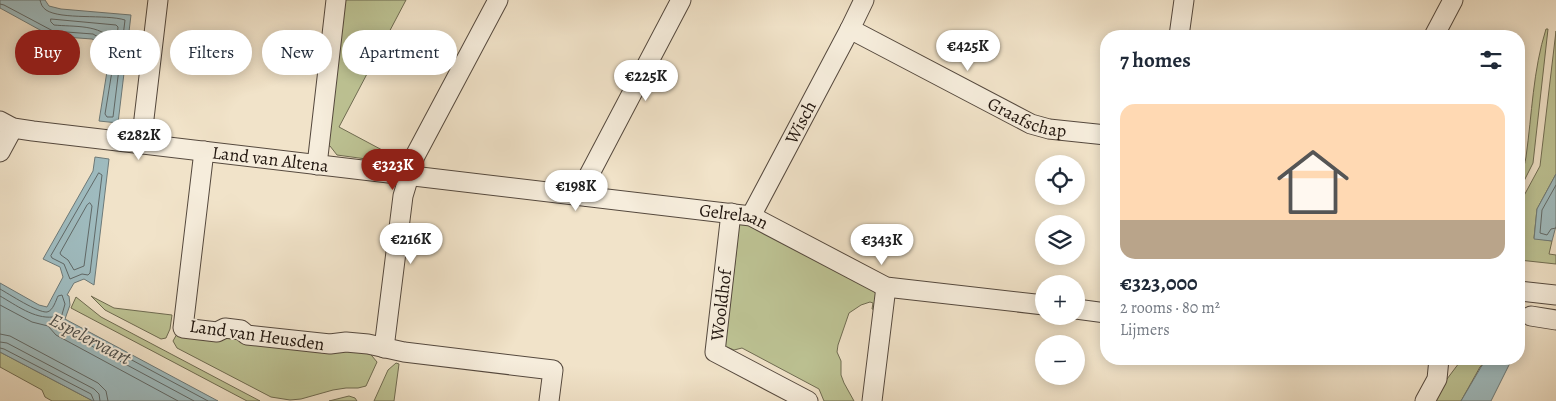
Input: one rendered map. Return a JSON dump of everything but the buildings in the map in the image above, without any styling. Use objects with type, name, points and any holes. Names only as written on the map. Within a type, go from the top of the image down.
[{"type":"street","points":[[141,144],[158,0]]},
{"type":"street","points":[[317,165],[336,0]]},
{"type":"street","points":[[498,0],[415,156],[403,196],[384,348],[553,370],[549,401]]},
{"type":"street","points":[[586,196],[588,177],[681,0]]},
{"type":"street","points":[[850,29],[864,0]]},
{"type":"street","points":[[1180,30],[1184,0]]},
{"type":"street","points":[[1437,30],[1453,0]]},
{"type":"street","name":"Graafschap","points":[[850,29],[1031,124],[1100,134]]},
{"type":"street","name":"Wisch","points":[[751,216],[850,29]]},
{"type":"street","name":"Land van Altena","points":[[0,152],[6,125],[141,144],[409,176]]},
{"type":"street","name":"Land van Heusden","points":[[204,151],[183,328],[217,332],[225,328],[241,330],[247,335],[330,344],[346,342],[384,348]]},
{"type":"street","name":"Gelrelaan","points":[[409,176],[751,216],[886,287],[1035,305]]},
{"type":"street","name":"Wooldhof","points":[[731,213],[715,352],[808,401]]},
{"type":"street","points":[[872,401],[886,287]]},
{"type":"street","points":[[1525,292],[1556,295]]},
{"type":"street","points":[[1085,310],[1100,312]]},
{"type":"street","points":[[1425,401],[1437,380],[1438,365]]},
{"type":"green space","points":[[342,0],[406,0],[390,30],[342,30],[342,75],[366,75],[339,127],[399,159],[388,162],[337,155],[330,146],[325,146]]},
{"type":"green space","points":[[1546,29],[1548,29],[1533,163],[1525,179],[1525,161]]},
{"type":"green space","points":[[1556,31],[1556,174],[1537,209],[1534,238],[1552,241],[1549,254],[1556,255],[1556,264],[1525,261],[1525,194],[1540,166]]},
{"type":"green space","points":[[740,223],[747,223],[874,291],[876,294],[876,310],[872,309],[873,303],[870,302],[861,305],[849,313],[838,345],[837,352],[841,361],[841,375],[854,401],[824,401],[819,389],[742,348],[734,350],[727,347],[725,350],[723,333],[727,329],[737,245],[733,240],[736,227]]},
{"type":"green space","points":[[91,296],[114,308],[172,315],[170,329],[166,338],[161,339],[105,310]]},
{"type":"green space","points":[[76,297],[101,317],[260,401],[247,401],[71,308]]},
{"type":"green space","points":[[178,332],[339,351],[367,350],[377,362],[366,386],[333,390],[301,399],[290,400],[271,397],[177,348],[173,341]]},
{"type":"green space","points":[[0,352],[93,401],[52,401],[45,397],[42,390],[0,367]]},
{"type":"green space","points":[[396,363],[399,364],[394,401],[374,401],[388,370]]},
{"type":"green space","points":[[1458,365],[1482,365],[1461,401],[1434,401]]},
{"type":"green space","points":[[349,396],[357,401],[329,401]]},
{"type":"water","points":[[0,0],[45,0],[49,6],[61,9],[131,15],[129,30],[90,30],[90,39],[80,38],[80,30],[40,30],[0,8]]},
{"type":"water","points":[[106,75],[124,75],[118,123],[99,121]]},
{"type":"water","name":"Espelervaart","points":[[95,157],[109,159],[94,285],[84,279],[74,283],[67,295],[69,296],[70,305],[65,319],[218,401],[93,401],[0,352],[0,283],[39,305],[47,307],[63,277],[60,267],[43,259],[93,171]]},
{"type":"water","points":[[1556,174],[1556,226],[1552,241],[1534,239],[1537,209]]},
{"type":"water","points":[[1482,365],[1509,365],[1491,401],[1461,401]]}]
